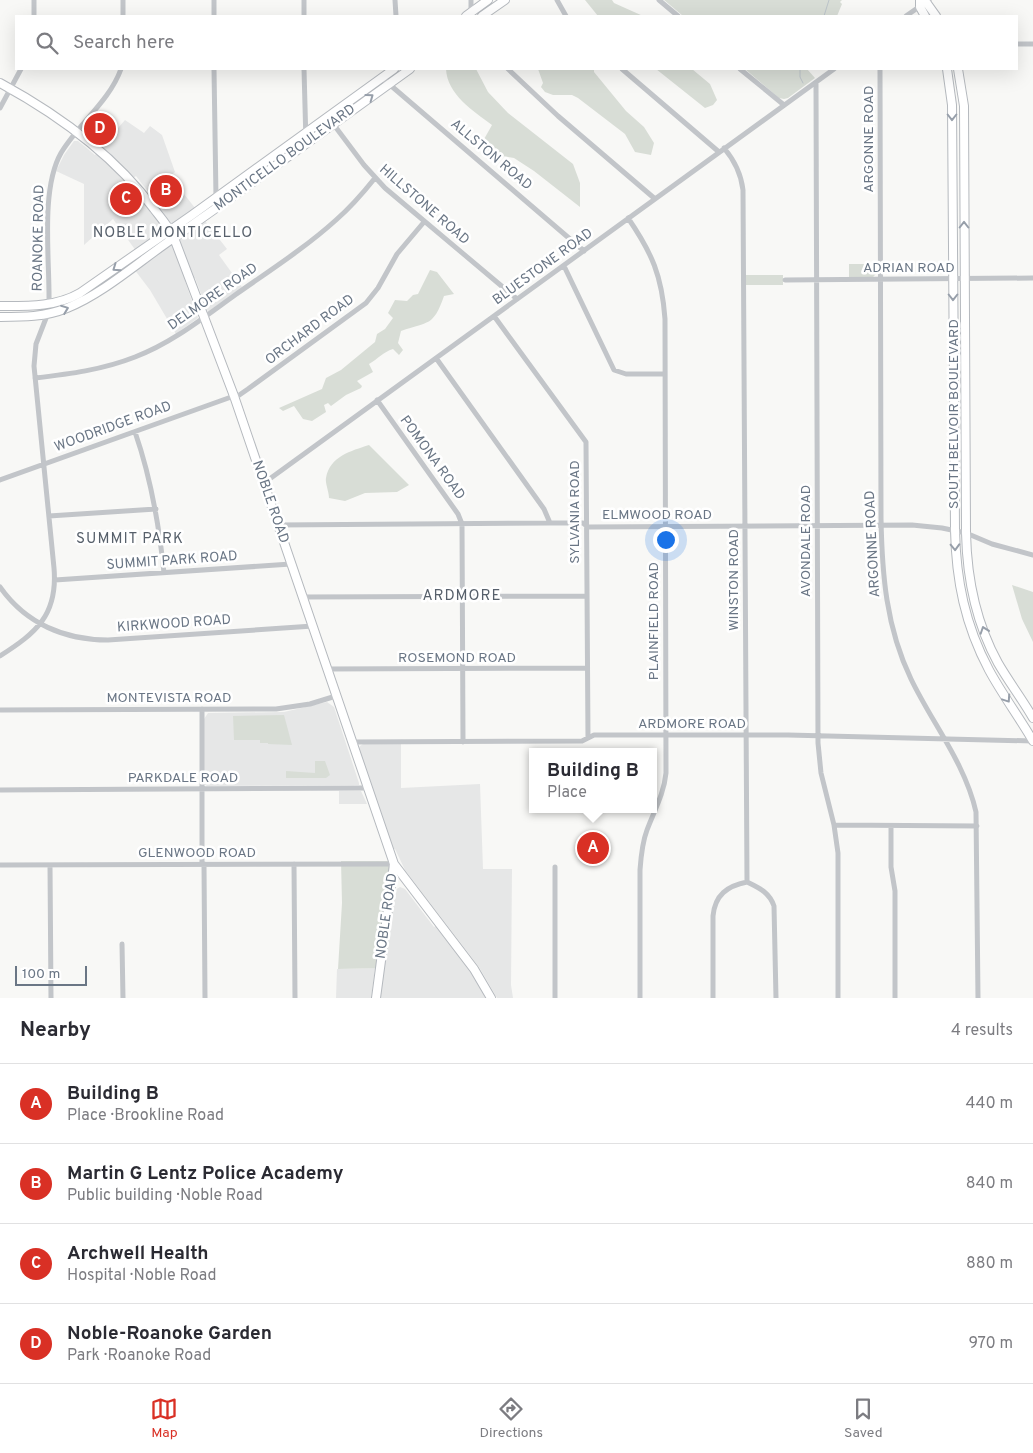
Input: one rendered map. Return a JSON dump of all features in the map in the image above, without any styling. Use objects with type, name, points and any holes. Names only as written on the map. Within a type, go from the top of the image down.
[{"type":"main road","points":[[469,15],[488,0]]},
{"type":"main road","points":[[483,15],[505,0]]},
{"type":"main road","points":[[923,2],[925,15]]},
{"type":"main road","points":[[923,2],[935,15]]},
{"type":"main road","name":"SOUTH BELVOIR BOULEVARD","points":[[947,70],[952,105],[955,530],[957,575],[970,627],[989,671],[1033,741]]},
{"type":"main road","name":"SOUTH BELVOIR BOULEVARD","points":[[958,70],[964,106],[966,533],[969,576],[983,630],[998,662],[1033,718]]},
{"type":"main road","name":"MONTICELLO BOULEVARD","points":[[194,218],[216,207],[306,143],[382,78],[397,71]]},
{"type":"main road","name":"MONTICELLO BOULEVARD","points":[[0,306],[64,309],[83,301],[194,218],[216,198],[305,133],[330,121],[389,84],[397,71]]},
{"type":"main road","name":"NOBLE ROAD","points":[[0,83],[44,108],[126,174],[143,193],[172,234],[234,397],[394,864],[376,998]]},
{"type":"main road","name":"MONTICELLO BOULEVARD","points":[[0,317],[29,317],[48,309]]},
{"type":"main road","points":[[394,864],[474,969],[491,998]]},
{"type":"main road","points":[[391,890],[400,884],[410,887]]},
{"type":"street","points":[[34,0],[34,15]]},
{"type":"street","points":[[123,0],[123,15]]},
{"type":"street","points":[[214,0],[214,15]]},
{"type":"street","points":[[304,0],[304,15]]},
{"type":"street","points":[[396,0],[396,15]]},
{"type":"street","points":[[469,15],[471,0]]},
{"type":"street","points":[[557,0],[565,15]]},
{"type":"street","points":[[659,0],[677,15]]},
{"type":"street","points":[[907,15],[923,2]]},
{"type":"street","points":[[1018,44],[1033,44]]},
{"type":"street","points":[[0,108],[20,70]]},
{"type":"street","name":"ROANOKE ROAD","points":[[0,656],[23,642],[40,624],[52,600],[55,580],[34,352],[48,309],[50,185],[58,158],[109,93],[120,70]]},
{"type":"street","points":[[214,70],[216,207]]},
{"type":"street","points":[[304,70],[306,143]]},
{"type":"street","points":[[509,70],[558,116],[654,198]]},
{"type":"street","name":"WINSTON ROAD","points":[[623,70],[721,150],[736,165],[740,173],[743,190],[747,882]]},
{"type":"street","points":[[741,70],[784,106]]},
{"type":"street","name":"BLUESTONE ROAD","points":[[264,483],[833,70]]},
{"type":"street","name":"ARGONNE ROAD","points":[[880,70],[881,525],[884,591],[890,622],[910,677],[968,783],[976,812],[978,998]]},
{"type":"street","name":"ALLSTON ROAD","points":[[382,78],[584,251]]},
{"type":"street","name":"AVONDALE ROAD","points":[[816,83],[818,736],[821,773],[834,825],[838,853],[838,998]]},
{"type":"street","name":"HILLSTONE ROAD","points":[[330,121],[375,178],[424,222],[517,299]]},
{"type":"street","name":"DELMORE ROAD","points":[[35,378],[84,372],[127,360],[160,346],[204,318],[328,227],[351,206],[375,178]]},
{"type":"street","name":"PLAINFIELD ROAD","points":[[628,218],[649,250],[659,281],[664,308],[666,735],[665,784],[657,807]]},
{"type":"street","name":"ORCHARD ROAD","points":[[234,397],[248,389],[366,302],[378,288],[397,254],[424,222]]},
{"type":"street","points":[[564,266],[614,370],[626,374],[664,374]]},
{"type":"street","name":"ADRIAN ROAD","points":[[785,280],[1033,278]]},
{"type":"street","name":"SYLVANIA ROAD","points":[[494,316],[586,442],[588,738]]},
{"type":"street","points":[[436,358],[544,509],[550,523]]},
{"type":"street","name":"WOODRIDGE ROAD","points":[[0,480],[234,397]]},
{"type":"street","name":"POMONA ROAD","points":[[377,400],[458,514],[462,524],[462,742]]},
{"type":"street","points":[[135,432],[147,470],[156,509],[164,573]]},
{"type":"street","points":[[49,516],[156,509]]},
{"type":"street","name":"ELMWOOD ROAD","points":[[278,525],[583,523],[588,526],[881,525],[955,530],[1033,556]]},
{"type":"street","name":"SUMMIT PARK ROAD","points":[[55,580],[291,564]]},
{"type":"street","name":"KIRKWOOD ROAD","points":[[0,587],[22,611],[40,624],[68,636],[96,640],[312,626]]},
{"type":"street","points":[[302,597],[586,596]]},
{"type":"street","name":"ROSEMOND ROAD","points":[[327,670],[587,668]]},
{"type":"street","name":"MONTEVISTA ROAD","points":[[0,710],[286,709],[336,696]]},
{"type":"street","points":[[202,709],[205,998]]},
{"type":"street","name":"ARDMORE ROAD","points":[[351,742],[582,741],[594,735],[746,735],[1033,741]]},
{"type":"street","name":"PARKDALE ROAD","points":[[0,790],[367,788]]},
{"type":"street","name":"PLAINFIELD ROAD","points":[[640,998],[642,849],[646,831],[654,813]]},
{"type":"street","points":[[834,825],[977,826]]},
{"type":"street","points":[[891,826],[891,867],[895,891],[895,998]]},
{"type":"street","points":[[294,864],[295,998]]},
{"type":"street","name":"GLENWOOD ROAD","points":[[0,865],[394,864]]},
{"type":"street","points":[[50,865],[51,998]]},
{"type":"street","points":[[555,867],[555,998]]},
{"type":"street","points":[[713,998],[714,907],[718,898],[725,891],[733,886],[747,882],[766,892],[771,897],[774,906],[776,998]]},
{"type":"street","points":[[122,944],[122,998]]},
{"type":"shaded area","points":[[585,0],[612,0],[614,3],[641,15],[597,15]]},
{"type":"shaded area","points":[[664,0],[842,0],[837,15],[682,15]]},
{"type":"shaded area","points":[[446,70],[477,70],[488,92],[508,113],[573,164],[580,183],[580,207],[514,158],[490,154],[483,141],[492,125],[462,101],[447,78]]},
{"type":"shaded area","points":[[538,70],[594,70],[626,111],[644,127],[654,143],[651,155],[635,152],[625,134],[578,98],[572,95],[553,95],[545,92],[541,87],[543,83]]},
{"type":"shaded area","points":[[657,70],[693,70],[710,84],[717,100],[713,105],[705,108]]},
{"type":"shaded area","points":[[746,70],[808,70],[815,78],[788,98],[779,98]]},
{"type":"shaded area","points":[[97,111],[118,128],[102,147],[83,130]]},
{"type":"shaded area","points":[[125,120],[144,133],[150,126],[162,135],[175,172],[170,176],[227,249],[219,255],[242,287],[208,312],[195,278],[185,281],[198,318],[176,334],[150,290],[134,269],[144,262],[113,219],[84,245],[84,184],[56,171],[74,141],[78,141],[95,155]],"holes":[[[136,176],[160,207],[151,213],[127,183]]]},
{"type":"shaded area","points":[[849,264],[878,264],[877,273],[873,277],[849,277]]},
{"type":"shaded area","points":[[430,270],[437,272],[454,294],[444,296],[437,313],[429,321],[401,331],[398,343],[403,350],[399,355],[393,349],[369,364],[373,372],[357,381],[362,386],[361,388],[346,395],[331,406],[328,403],[324,405],[326,412],[312,421],[303,419],[294,406],[283,411],[279,408],[322,389],[326,378],[341,370],[375,342],[377,334],[385,329],[393,318],[388,313],[395,300],[407,301],[413,295],[418,294]]},
{"type":"shaded area","points":[[746,275],[783,275],[783,285],[746,285]]},
{"type":"shaded area","points":[[369,445],[409,485],[397,492],[365,493],[345,501],[329,498],[326,478],[332,464],[342,456]]},
{"type":"shaded area","points":[[1012,585],[1033,592],[1033,642],[1022,619]]},
{"type":"shaded area","points":[[327,702],[334,707],[359,785],[207,786],[204,784],[204,719],[208,713],[284,712]]},
{"type":"shaded area","points":[[284,715],[292,745],[260,743],[260,740],[234,740],[233,716]]},
{"type":"shaded area","points":[[363,744],[401,744],[401,788],[480,784],[483,869],[512,869],[511,985],[513,998],[497,998],[479,967],[405,870],[395,849],[388,849],[366,787],[372,787],[359,749]]},
{"type":"shaded area","points":[[315,761],[325,761],[330,775],[326,778],[286,778],[286,771],[315,773]]},
{"type":"shaded area","points":[[339,791],[361,791],[367,804],[339,804]]},
{"type":"shaded area","points":[[341,861],[392,861],[380,968],[338,969],[342,903]]},
{"type":"shaded area","points":[[400,887],[405,889],[434,927],[439,924],[491,998],[376,998],[385,931],[389,931],[395,890]]},
{"type":"shaded area","points":[[375,968],[371,998],[336,998],[337,969]]},
{"type":"waterway","points":[[824,15],[829,0]]},
{"type":"waterway","points":[[800,70],[800,77],[803,83]]},
{"type":"place","name":"Noble-Roanoke Garden","points":[[100,129]]},
{"type":"place","name":"Martin G Lentz Police Academy","points":[[166,191]]},
{"type":"place","name":"Archwell Health","points":[[126,199]]},
{"type":"place","name":"Building B","points":[[593,848]]},
{"type":"district","name":"NOBLE MONTICELLO","points":[[173,233]]},
{"type":"district","name":"SUMMIT PARK","points":[[130,539]]},
{"type":"district","name":"ARDMORE","points":[[462,596]]}]
